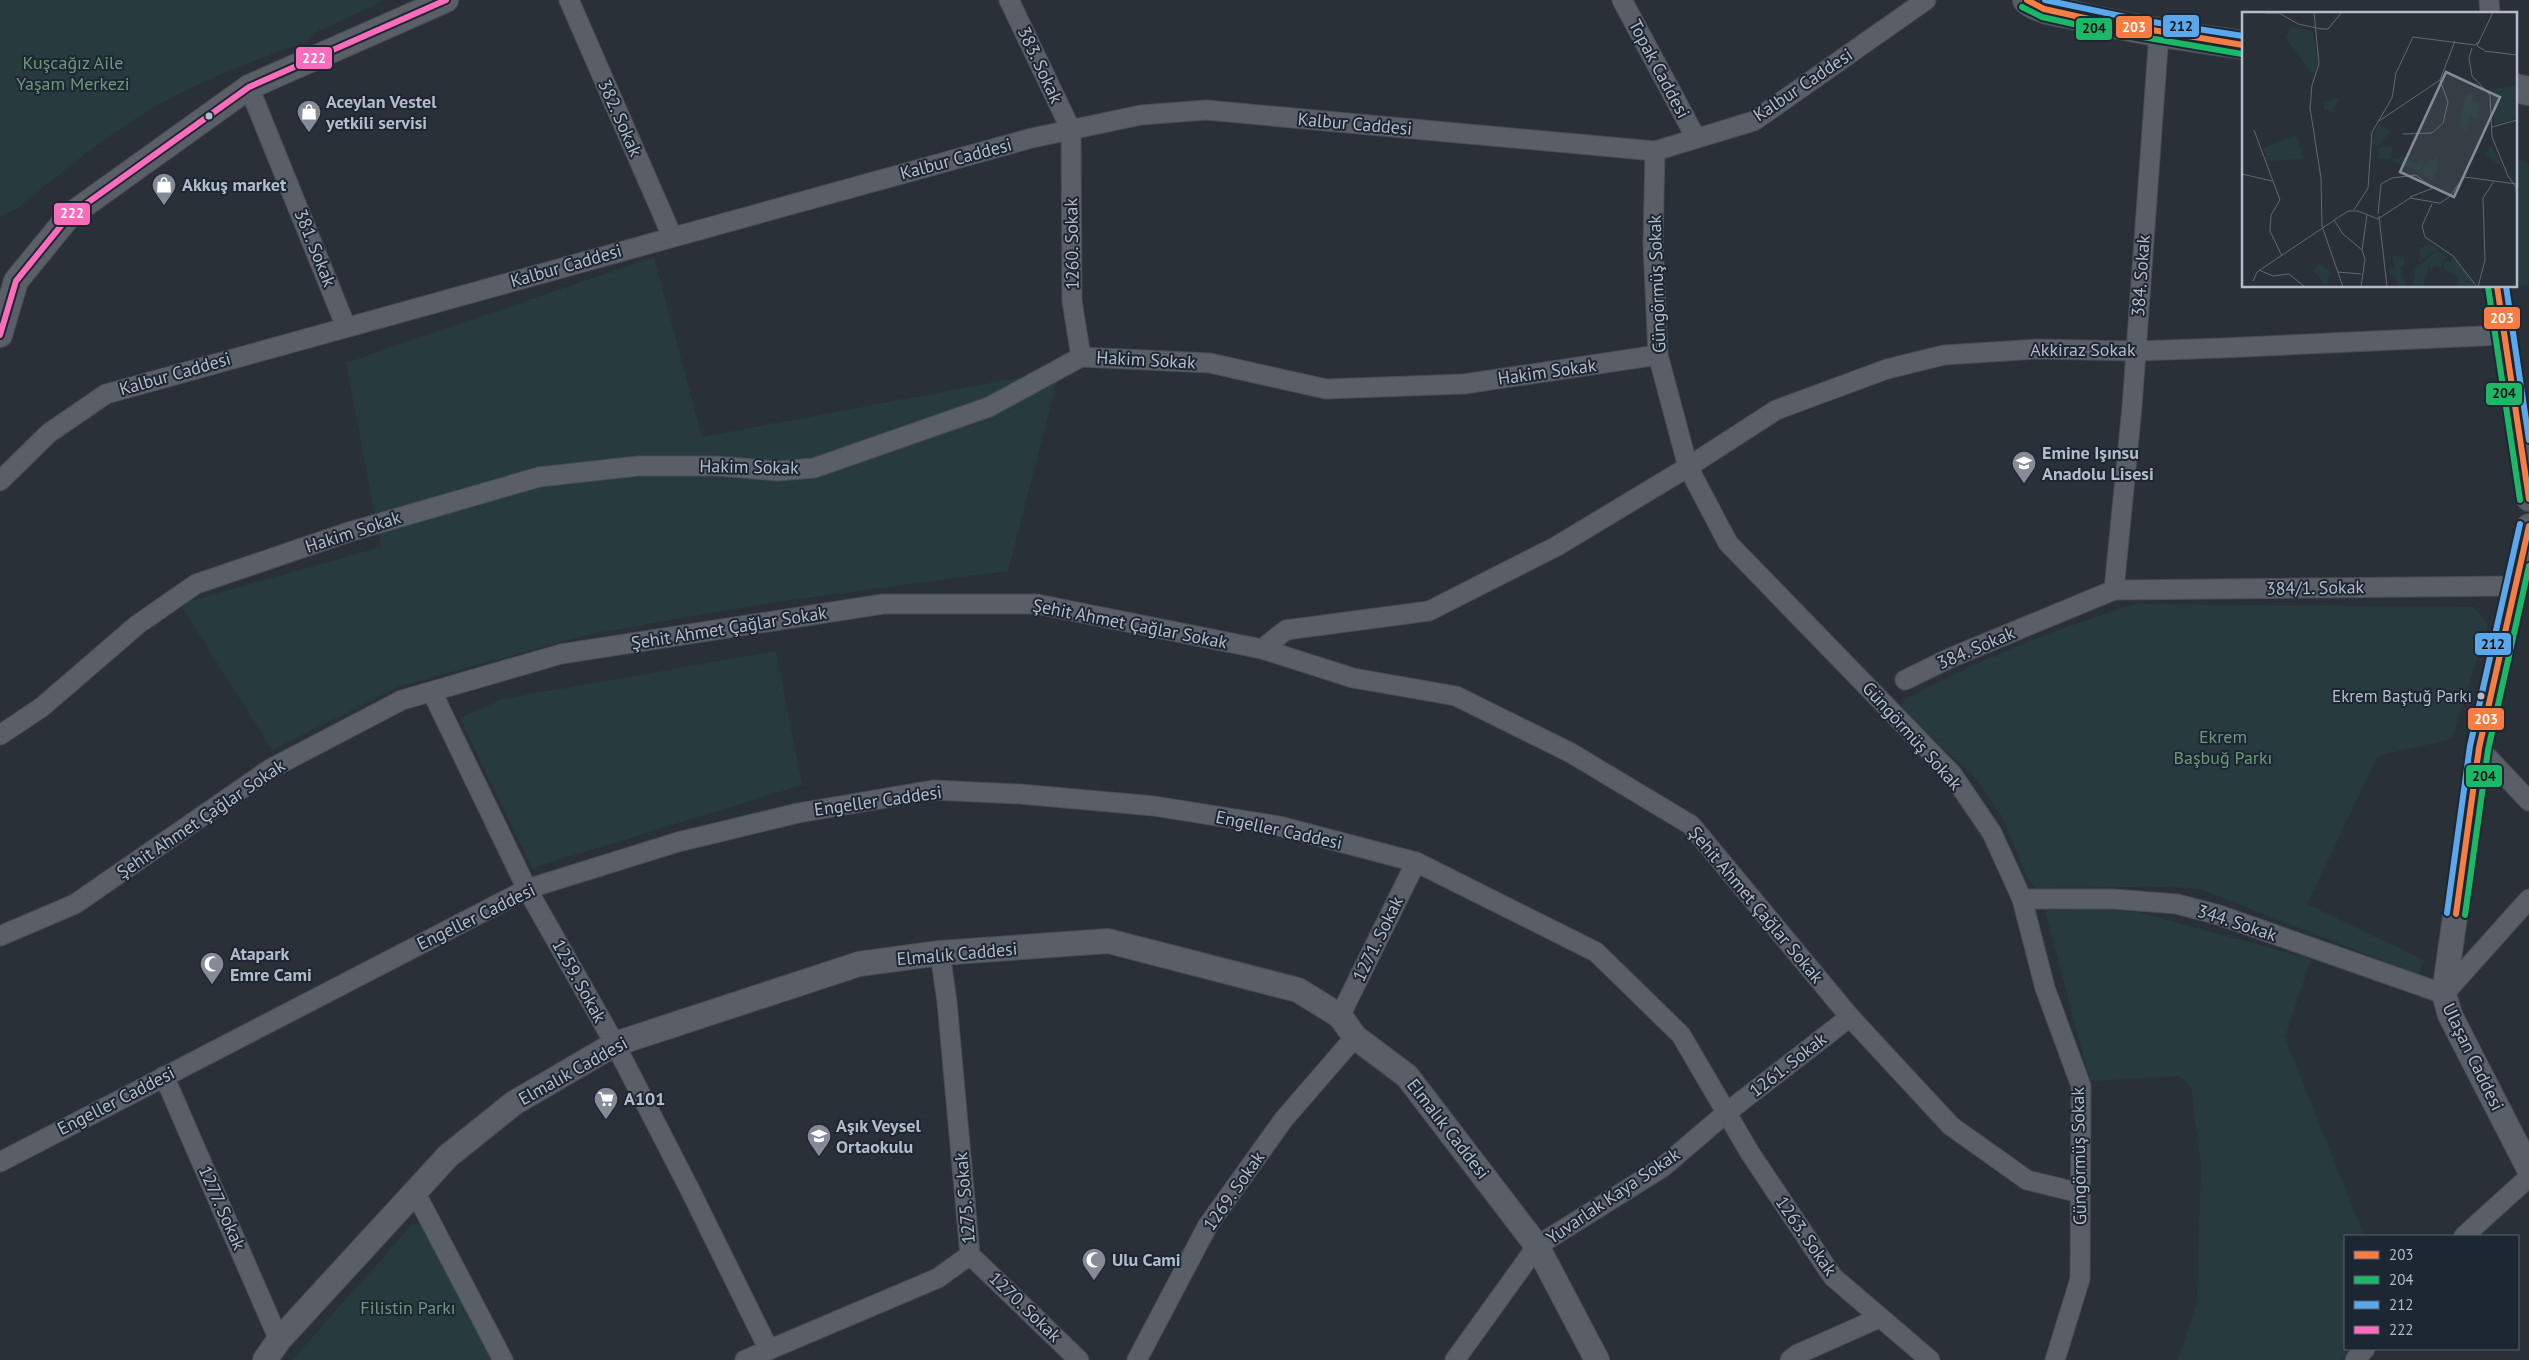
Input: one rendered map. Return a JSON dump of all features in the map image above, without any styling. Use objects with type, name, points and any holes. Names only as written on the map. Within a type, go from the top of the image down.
[{"type":"main road","points":[[2027,0],[2034,6],[2159,33],[2242,45]]},
{"type":"main road","points":[[2516,88],[2529,92]]},
{"type":"street","points":[[0,335],[16,281],[64,220],[249,87],[446,0]]},
{"type":"street","name":"382. Sokak","points":[[569,0],[672,236]]},
{"type":"street","name":"383. Sokak","points":[[1009,0],[1071,130]]},
{"type":"street","name":"Topak Caddesi","points":[[1622,0],[1696,138]]},
{"type":"street","name":"Kalbur Caddesi","points":[[0,481],[49,433],[106,394],[672,236],[1023,141],[1141,115],[1206,110],[1655,151],[1754,121],[1926,0]]},
{"type":"street","name":"384. Sokak","points":[[1905,680],[1950,658],[2114,590],[2136,351],[2159,33]]},
{"type":"street","name":"381. Sokak","points":[[249,87],[346,327]]},
{"type":"street","name":"1260. Sokak","points":[[1071,130],[1072,301],[1081,357]]},
{"type":"street","name":"Güngörmüş Sokak","points":[[1655,151],[1653,244],[1658,355],[1688,467],[1728,543],[1952,774],[1992,833],[2022,899],[2045,988],[2081,1086],[2080,1279],[2055,1360]]},
{"type":"street","points":[[2497,288],[2503,335],[2526,454],[2529,499]]},
{"type":"street","name":"Akkiraz Sokak","points":[[1262,649],[1286,630],[1429,611],[1557,546],[1688,467],[1776,410],[1887,369],[1944,355],[2037,349],[2136,351],[2503,335]]},
{"type":"street","name":"Hakim Sokak","points":[[0,735],[42,707],[137,625],[196,584],[349,532],[539,477],[638,466],[717,466],[778,471],[814,468],[989,407],[1081,357],[1210,363],[1326,389],[1464,384],[1658,355]]},
{"type":"street","name":"Ulaşan Caddesi","points":[[2529,526],[2480,748],[2444,994],[2450,1015],[2529,1168]]},
{"type":"street","name":"384/1. Sokak","points":[[2114,590],[2516,586]]},
{"type":"street","name":"Şehit Ahmet Çağlar Sokak","points":[[0,936],[75,904],[270,769],[402,700],[561,654],[883,604],[1037,604],[1262,649],[1353,678],[1456,696],[1570,753],[1691,825],[1850,1017],[1951,1126],[2026,1180],[2080,1193]]},
{"type":"street","name":"1259. Sokak","points":[[432,692],[527,889],[615,1044],[769,1350]]},
{"type":"street","points":[[2480,748],[2529,800]]},
{"type":"street","name":"Engeller Caddesi","points":[[0,1162],[527,889],[678,842],[779,817],[933,790],[1020,794],[1154,806],[1279,826],[1416,862],[1596,952],[1681,1035],[1726,1113]]},
{"type":"street","name":"1271. Sokak","points":[[1340,1016],[1416,862]]},
{"type":"street","name":"344. Sokak","points":[[2022,899],[2112,899],[2177,904],[2219,915],[2444,994]]},
{"type":"street","points":[[2444,994],[2529,899]]},
{"type":"street","name":"Elmalık Caddesi","points":[[265,1360],[279,1340],[448,1156],[514,1103],[615,1044],[859,964],[940,953],[1108,941],[1298,990],[1340,1016],[1355,1037],[1407,1076],[1537,1246],[1597,1360]]},
{"type":"street","name":"1275. Sokak","points":[[745,1360],[938,1278],[970,1255],[947,1002],[940,953]]},
{"type":"street","name":"1261. Sokak","points":[[1726,1113],[1850,1017]]},
{"type":"street","name":"1269. Sokak","points":[[1137,1360],[1208,1225],[1284,1119],[1355,1037]]},
{"type":"street","name":"1277. Sokak","points":[[164,1076],[279,1340]]},
{"type":"street","name":"Yuvarlak Kaya Sokak","points":[[1455,1360],[1537,1246],[1663,1167],[1726,1113]]},
{"type":"street","name":"1263. Sokak","points":[[1726,1113],[1754,1161],[1833,1277],[1930,1360]]},
{"type":"street","points":[[2465,1235],[2529,1177]]},
{"type":"street","points":[[415,1192],[503,1360]]},
{"type":"street","name":"1270. Sokak","points":[[970,1255],[1079,1360]]},
{"type":"street","points":[[1790,1360],[1879,1318]]},
{"type":"street","points":[[2356,1360],[2364,1350]]},
{"type":"green space","name":"Kuşcağız Aile Yaşam Merkezi","points":[[0,0],[385,0],[310,35],[307,41],[222,74],[152,108],[93,148],[18,208],[0,217]]},
{"type":"green space","points":[[2516,158],[2529,164],[2529,285],[2516,287]]},
{"type":"green space","points":[[654,257],[702,437],[1060,370],[1008,571],[776,602],[591,634],[400,686],[272,750],[180,604],[381,547],[346,363]]},
{"type":"green space","name":"Ekrem Başbuğ Parkı","points":[[2135,604],[2473,607],[2488,624],[2452,739],[2378,756],[2307,904],[2424,960],[2419,975],[2200,889],[2171,887],[2036,888],[2029,881],[2001,815],[1977,780],[1901,708],[1904,700],[1932,685],[2017,646]]},
{"type":"green space","points":[[776,651],[802,785],[532,868],[460,718],[503,699]]},
{"type":"green space","points":[[2094,909],[2138,912],[2311,959],[2285,1037],[2364,1235],[2344,1235],[2344,1350],[2350,1350],[2342,1360],[2178,1360],[2197,1303],[2201,1166],[2191,1087],[2179,1076],[2090,1081],[2045,910]]},
{"type":"green space","name":"Filistin Parkı","points":[[423,1224],[494,1360],[292,1360],[412,1225]]},
{"type":"transit line","name":"222","points":[[0,335],[16,281],[69,216],[249,87],[446,0]]},
{"type":"transit line","name":"203","points":[[2027,0],[2044,9],[2098,21],[2242,45]]},
{"type":"transit line","name":"212","points":[[2045,0],[2140,20],[2242,36]]},
{"type":"transit line","name":"204","points":[[2022,7],[2042,17],[2096,29],[2242,54]]},
{"type":"transit line","name":"204","points":[[2488,288],[2520,500]]},
{"type":"transit line","name":"203","points":[[2497,288],[2529,499]]},
{"type":"transit line","name":"212","points":[[2506,288],[2529,440]]},
{"type":"transit line","name":"212","points":[[2447,913],[2470,746],[2520,524]]},
{"type":"transit line","name":"203","points":[[2456,914],[2479,748],[2529,526]]},
{"type":"transit line","name":"204","points":[[2465,915],[2488,750],[2529,566]]},
{"type":"place","name":"Aceylan Vestel yetkili servisi","points":[[309,133]]},
{"type":"place","name":"Akkuş market","points":[[164,206]]},
{"type":"place","name":"Emine Işınsu Anadolu Lisesi","points":[[2024,484]]},
{"type":"place","name":"Ekrem Baştuğ Parkı","points":[[2481,696]]},
{"type":"place","name":"Atapark Emre Cami","points":[[212,985]]},
{"type":"place","name":"A101","points":[[606,1120]]},
{"type":"place","name":"Aşık Veysel Ortaokulu","points":[[819,1157]]},
{"type":"place","name":"Ulu Cami","points":[[1094,1281]]}]
